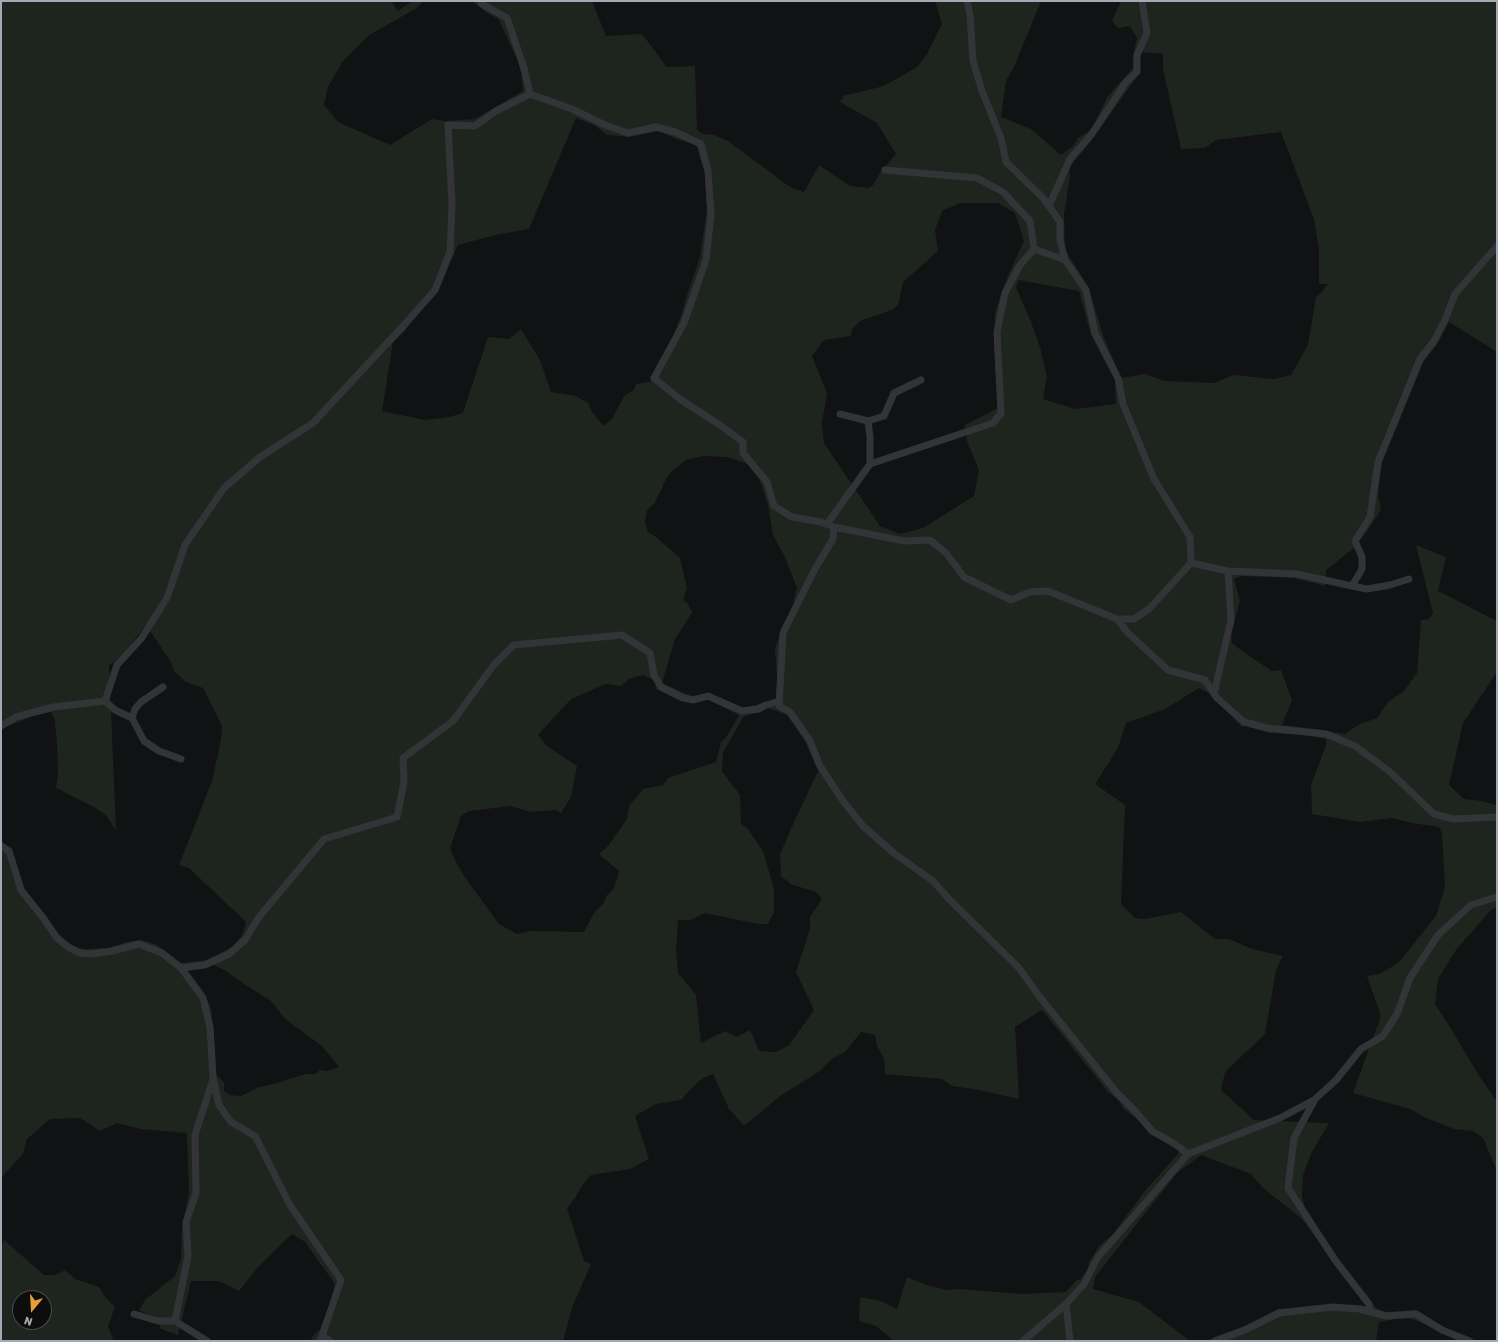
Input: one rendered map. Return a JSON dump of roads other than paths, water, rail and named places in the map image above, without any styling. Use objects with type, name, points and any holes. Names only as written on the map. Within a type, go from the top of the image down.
[{"type":"street","points":[[480,1],[482,4],[507,18],[524,68],[530,94]]},
{"type":"street","points":[[105,701],[118,665],[141,639],[167,598],[185,545],[224,488],[260,457],[313,423],[406,324],[434,290],[450,252],[452,204],[448,125],[475,126],[496,111],[530,94],[572,109],[605,125],[628,133],[656,127],[675,132],[702,144],[708,171],[711,214],[706,260],[684,323],[654,378],[680,400],[717,423],[743,442],[743,453],[767,482],[774,506],[792,517],[904,541],[930,540],[946,553],[964,578],[1011,600],[1030,592],[1048,591],[1117,619],[1134,619],[1149,609],[1192,563],[1190,537],[1154,479],[1123,404],[1118,378],[1095,333],[1086,290],[1065,260],[1060,240],[1060,222],[1044,199],[1006,162],[1000,138],[982,91],[973,61],[970,15],[967,1]]},
{"type":"street","points":[[1049,206],[1070,159],[1091,135],[1126,82],[1137,72],[1136,55],[1147,33],[1142,1]]},
{"type":"street","points":[[870,464],[993,422],[1001,413],[997,332],[1005,293],[1020,266],[1034,249],[1030,221],[1003,192],[977,178],[885,170]]},
{"type":"street","points":[[1352,586],[1362,569],[1362,556],[1355,541],[1370,517],[1378,462],[1420,359],[1434,341],[1445,320],[1455,294],[1497,246]]},
{"type":"street","points":[[1034,249],[1065,260]]},
{"type":"street","points":[[840,414],[868,421],[884,416],[894,393],[921,380]]},
{"type":"street","points":[[868,421],[870,437],[870,464],[831,525],[833,538],[815,569],[783,633],[779,706],[790,712],[810,741],[820,766],[843,801],[863,826],[895,854],[933,881],[949,899],[1019,968],[1039,996],[1117,1093],[1152,1131],[1175,1144],[1188,1154]]},
{"type":"street","points":[[1192,563],[1228,570],[1297,574],[1367,589],[1390,585],[1409,579]]},
{"type":"street","points":[[1214,693],[1231,620],[1228,570]]},
{"type":"street","points":[[1117,619],[1128,633],[1168,670],[1205,680],[1217,698],[1244,722],[1267,728],[1326,734],[1355,746],[1389,771],[1434,814],[1453,819],[1497,817]]},
{"type":"street","points":[[180,968],[205,965],[229,954],[245,940],[259,917],[324,839],[397,817],[404,782],[403,758],[453,721],[493,666],[514,645],[622,635],[650,653],[654,675],[661,687],[684,698],[694,700],[708,696],[742,711],[758,709],[766,705],[780,702]]},
{"type":"street","points":[[132,718],[135,709],[141,702],[162,687]]},
{"type":"street","points":[[1,726],[16,717],[53,707],[105,701],[115,710],[132,718],[144,741],[159,751],[182,759]]},
{"type":"street","points":[[1,846],[9,851],[21,890],[57,938],[68,947],[80,953],[91,954],[112,951],[139,944],[162,952],[180,968],[203,998],[210,1027],[213,1078],[219,1105],[232,1122],[255,1136],[290,1205],[341,1280],[321,1338],[330,1341]]},
{"type":"street","points":[[1023,1341],[1066,1304],[1084,1284],[1098,1257],[1188,1154],[1280,1118],[1314,1100],[1336,1080],[1361,1049],[1383,1036],[1397,1014],[1410,978],[1438,935],[1470,905],[1497,897]]},
{"type":"street","points":[[175,1321],[188,1256],[186,1222],[196,1193],[195,1135],[213,1078]]},
{"type":"street","points":[[1314,1100],[1294,1138],[1288,1188],[1335,1260],[1369,1304],[1370,1312]]},
{"type":"street","points":[[1066,1304],[1070,1341]]},
{"type":"street","points":[[1215,1341],[1247,1329],[1278,1313],[1333,1308],[1360,1309],[1386,1316],[1416,1314],[1442,1330],[1469,1341]]},
{"type":"street","points":[[134,1314],[158,1321],[175,1321],[207,1341]]}]
